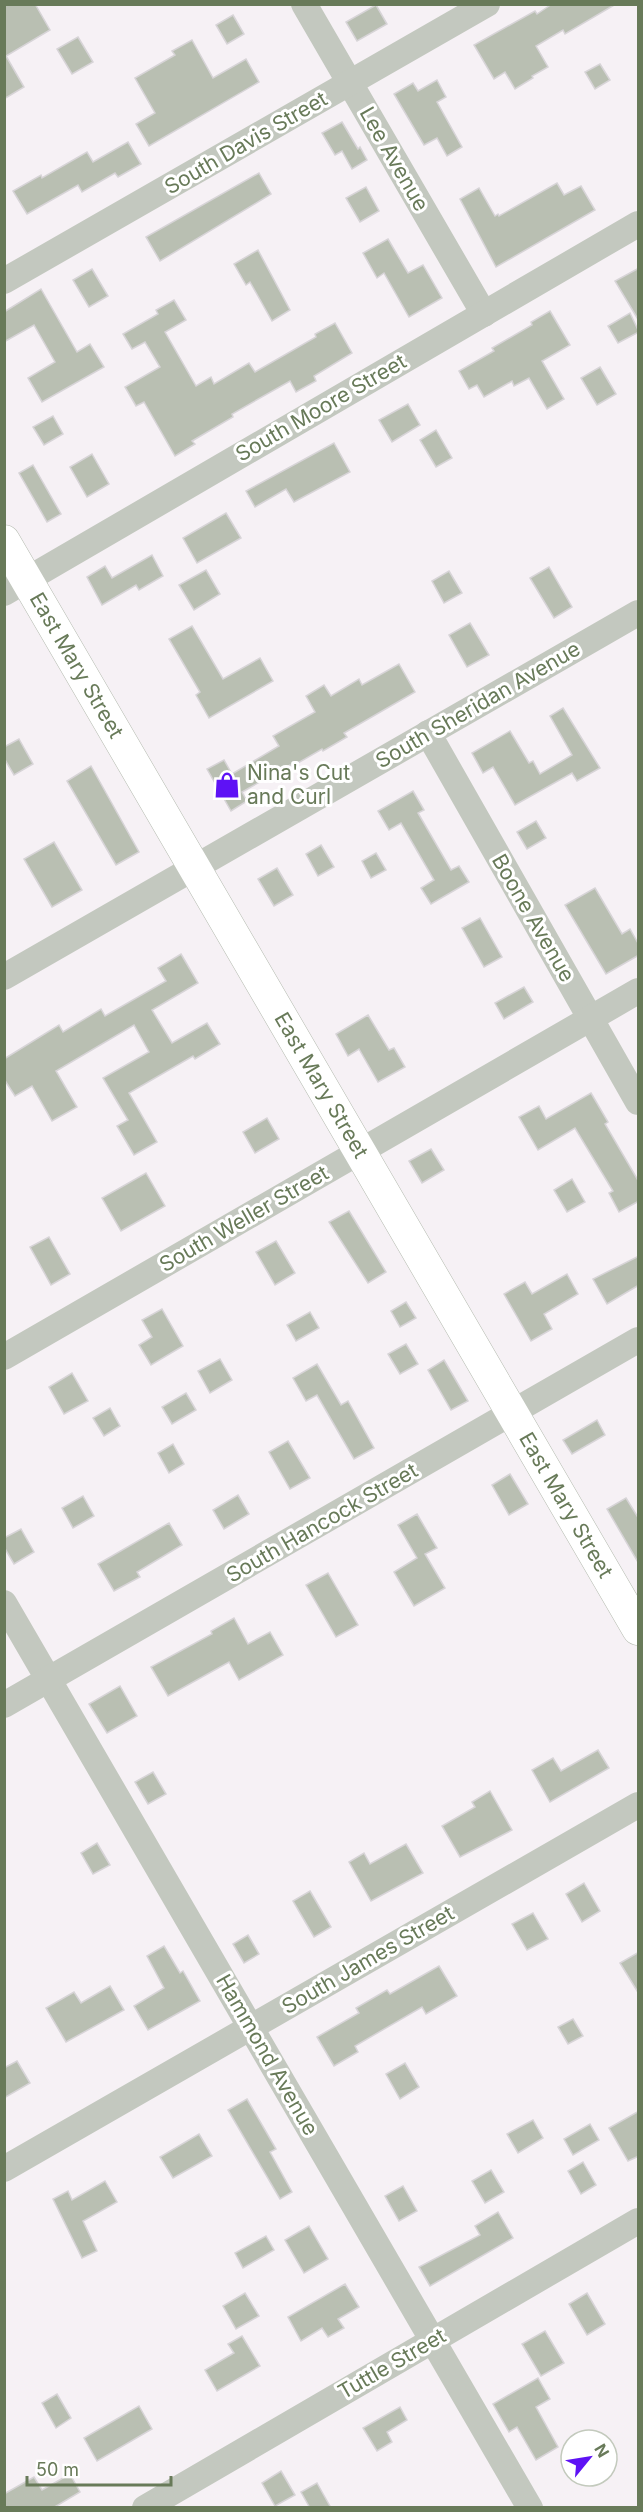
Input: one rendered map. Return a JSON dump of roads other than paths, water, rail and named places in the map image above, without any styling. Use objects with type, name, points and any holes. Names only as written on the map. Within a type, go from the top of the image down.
[{"type":"main road","name":"East Mary Street","points":[[4,542],[16,586],[194,867],[639,1629]]},
{"type":"street","name":"Lee Avenue","points":[[304,4],[484,314]]},
{"type":"street","name":"South Davis Street","points":[[4,281],[487,4]]},
{"type":"street","name":"South Moore Street","points":[[16,586],[639,224]]},
{"type":"street","name":"South Sheridan Avenue","points":[[4,976],[639,613]]},
{"type":"street","name":"Boone Avenue","points":[[428,734],[639,1102]]},
{"type":"street","name":"South Weller Street","points":[[4,1358],[639,990]]},
{"type":"street","name":"South Hancock Street","points":[[4,1706],[639,1340]]},
{"type":"street","name":"Hammond Avenue","points":[[4,1604],[530,2508]]},
{"type":"street","name":"South James Street","points":[[4,2169],[639,1805]]},
{"type":"street","name":"Tuttle Street","points":[[145,2508],[639,2221]]},
{"type":"place","name":"Nina's Cut and Curl","points":[[227,785]]}]
